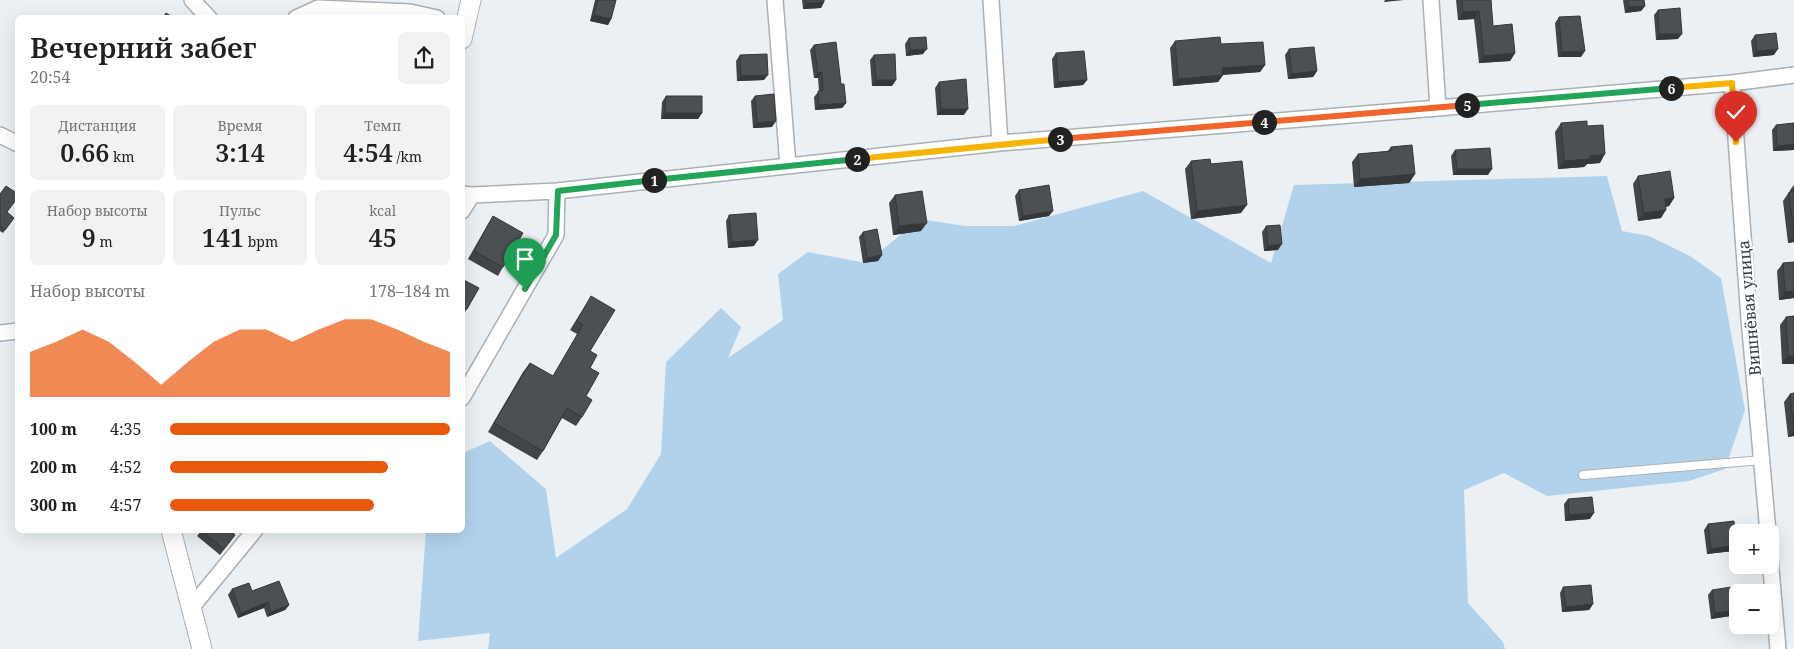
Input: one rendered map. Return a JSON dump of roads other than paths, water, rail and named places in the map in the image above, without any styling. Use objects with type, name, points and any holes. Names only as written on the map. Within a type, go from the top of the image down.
[{"type":"street","points":[[192,0],[207,15]]},
{"type":"street","points":[[465,24],[471,0]]},
{"type":"street","points":[[775,0],[788,166]]},
{"type":"street","points":[[991,0],[1000,143]]},
{"type":"street","points":[[1430,0],[1438,108]]},
{"type":"street","points":[[303,15],[318,8],[411,6],[430,15]]},
{"type":"street","points":[[467,194],[558,191],[1000,143],[1438,108],[1794,76]]},
{"type":"street","name":"Вишнёвая улица","points":[[1732,83],[1767,524]]},
{"type":"street","points":[[0,135],[15,142]]},
{"type":"street","points":[[465,393],[556,235],[558,191]]},
{"type":"street","points":[[0,333],[15,332]]},
{"type":"street","points":[[172,533],[202,649]]},
{"type":"street","points":[[191,608],[253,533]]},
{"type":"street","points":[[1771,574],[1778,649]]},
{"type":"lane","points":[[1582,475],[1762,460]]}]
